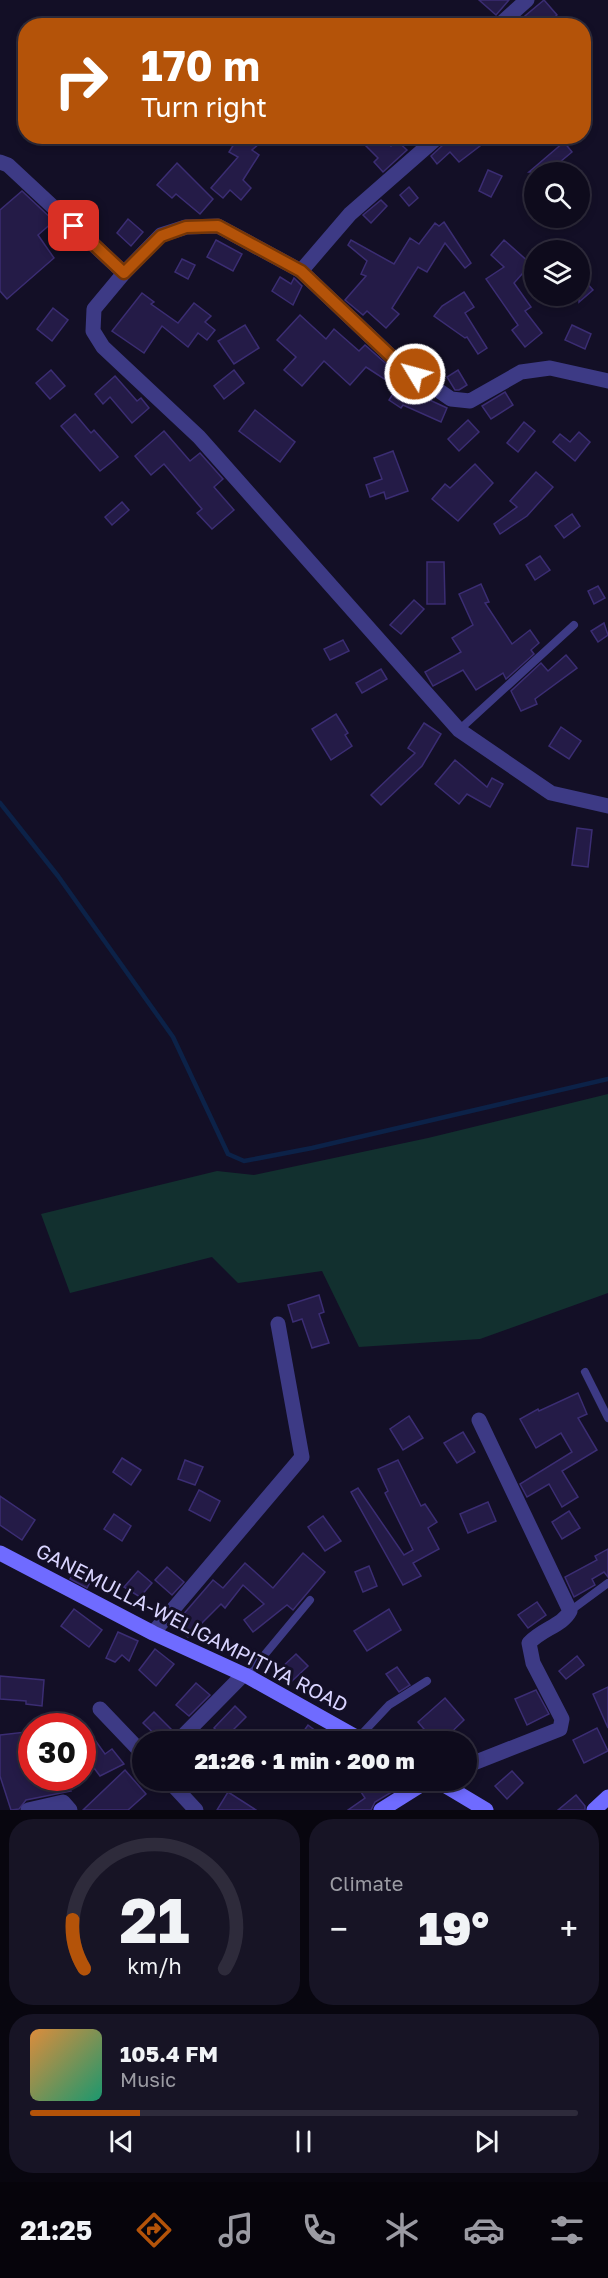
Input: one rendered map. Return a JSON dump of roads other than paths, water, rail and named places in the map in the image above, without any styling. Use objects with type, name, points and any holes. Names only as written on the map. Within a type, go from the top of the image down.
[{"type":"street","points":[[507,18],[527,0]]},
{"type":"street","points":[[301,271],[350,214],[430,144]]},
{"type":"street","points":[[0,162],[8,165],[124,273]]},
{"type":"street","points":[[608,381],[550,368],[521,372],[470,401],[451,399],[397,362],[301,271],[218,226],[186,227],[161,236],[124,273],[94,309],[93,331],[103,347],[199,437],[459,730],[551,792],[608,806]]},
{"type":"street","points":[[153,1633],[303,1457],[278,1324]]},
{"type":"street","points":[[477,1762],[560,1729],[562,1719],[533,1663],[529,1643],[539,1631],[565,1620],[570,1611],[479,1420]]},
{"type":"street","name":"GANEMULLA-WELIGAMPITIYA ROAD","points":[[0,1553],[153,1633],[245,1676],[345,1731]]},
{"type":"street","points":[[188,1731],[245,1676]]},
{"type":"street","points":[[100,1709],[132,1743]]},
{"type":"street","points":[[178,1791],[196,1810]]},
{"type":"street","points":[[381,1810],[420,1791]]},
{"type":"street","points":[[454,1791],[486,1810]]},
{"type":"street","points":[[594,1810],[608,1797]]},
{"type":"street","points":[[28,1810],[63,1802],[70,1810]]},
{"type":"lane","points":[[459,730],[574,625]]},
{"type":"lane","points":[[585,1372],[608,1418]]},
{"type":"lane","points":[[570,1611],[608,1583]]},
{"type":"lane","points":[[245,1676],[310,1600]]},
{"type":"lane","points":[[368,1731],[389,1705],[427,1682]]},
{"type":"waterway","points":[[0,803],[58,876],[173,1037],[228,1154],[244,1161],[312,1148],[608,1079]]}]
